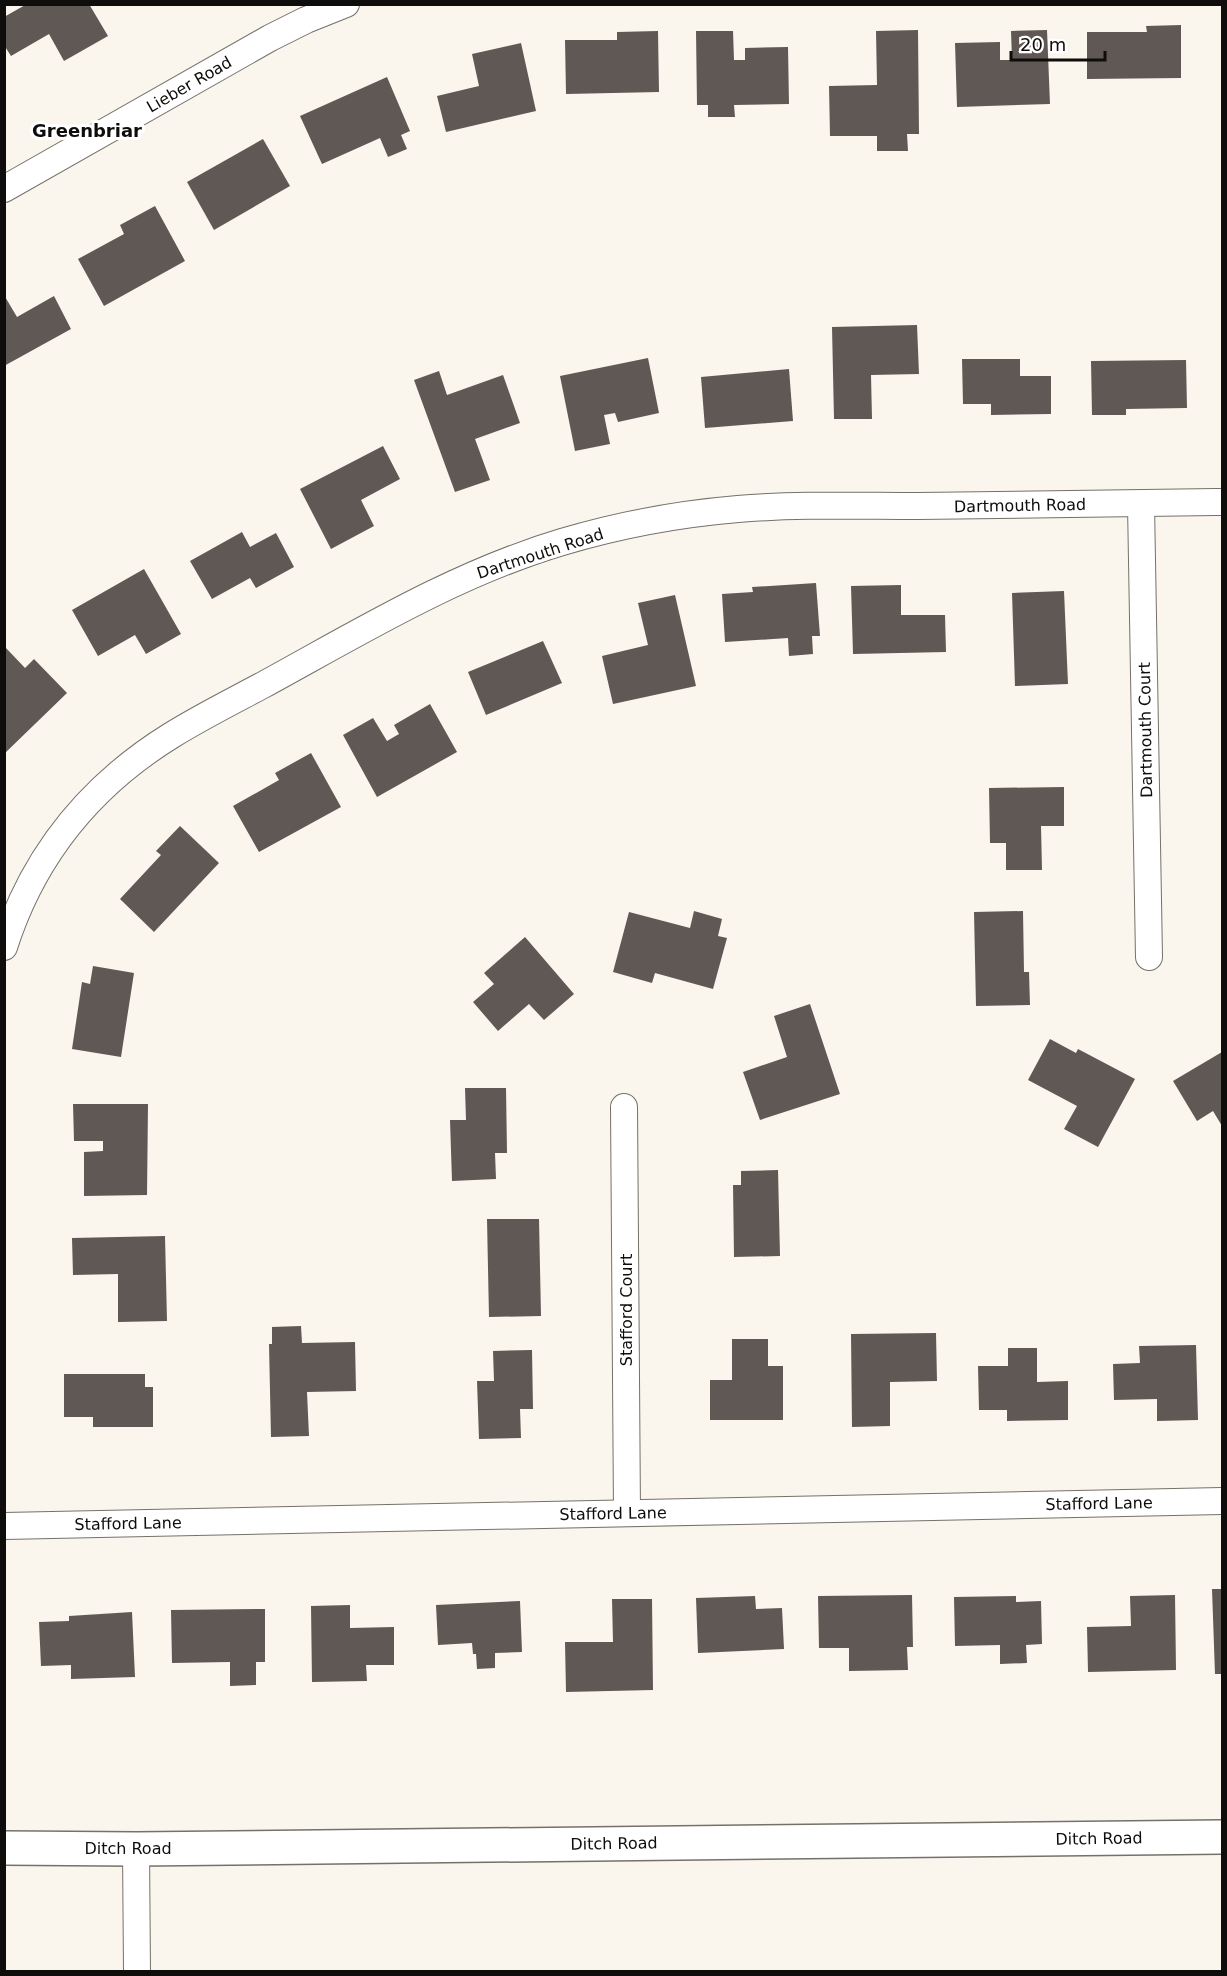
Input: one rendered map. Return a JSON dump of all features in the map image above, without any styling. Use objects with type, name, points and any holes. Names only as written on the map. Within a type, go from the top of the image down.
[{"type":"main road","name":"Ditch Road","points":[[4,1848],[136,1849],[1222,1837]]},
{"type":"street","name":"Lieber Road","points":[[4,189],[270,38],[346,4]]},
{"type":"street","name":"Dartmouth Road","points":[[4,947],[17,911],[52,847],[99,791],[134,762],[181,729],[439,589],[493,566],[557,543],[635,523],[737,509],[1222,502]]},
{"type":"street","name":"Dartmouth Court","points":[[1141,504],[1149,957]]},
{"type":"street","name":"Stafford Court","points":[[624,1107],[627,1513]]},
{"type":"street","name":"Stafford Lane","points":[[4,1526],[1222,1501]]},
{"type":"street","points":[[136,1849],[137,1971]]},
{"type":"building","points":[[27,4],[89,4],[108,36],[64,61],[49,34],[11,56],[4,45],[4,17]]},
{"type":"building","points":[[1181,25],[1181,78],[1087,79],[1087,32],[1147,32],[1146,26]]},
{"type":"building","points":[[918,30],[919,134],[907,134],[908,151],[877,151],[877,136],[830,136],[829,86],[877,85],[876,31]]},
{"type":"building","points":[[1047,30],[1050,104],[957,107],[955,43],[1000,42],[1000,60],[1012,60],[1011,31]]},
{"type":"building","points":[[658,31],[659,92],[566,94],[565,40],[617,40],[617,32]]},
{"type":"building","points":[[696,31],[733,31],[734,60],[745,60],[745,48],[788,47],[789,104],[734,105],[735,117],[708,117],[708,105],[697,105]]},
{"type":"building","points":[[521,43],[536,111],[446,132],[437,96],[479,86],[472,54]]},
{"type":"building","points":[[387,77],[410,131],[401,135],[407,149],[388,157],[380,138],[322,164],[300,116]]},
{"type":"building","points":[[263,139],[290,186],[214,230],[187,182]]},
{"type":"building","points":[[155,206],[185,261],[104,306],[78,259],[124,234],[120,225]]},
{"type":"building","points":[[4,295],[17,317],[54,296],[71,329],[4,366]]},
{"type":"building","points":[[917,325],[919,374],[871,375],[872,419],[834,419],[832,327]]},
{"type":"building","points":[[648,358],[659,413],[618,422],[615,413],[604,415],[610,444],[575,451],[560,376]]},
{"type":"building","points":[[962,359],[1020,359],[1020,376],[1051,376],[1051,414],[991,415],[991,404],[963,404]]},
{"type":"building","points":[[1186,360],[1187,408],[1126,409],[1126,415],[1092,415],[1091,361]]},
{"type":"building","points":[[789,369],[793,421],[705,428],[701,377]]},
{"type":"building","points":[[439,371],[447,395],[503,375],[520,423],[475,439],[490,480],[455,492],[414,380]]},
{"type":"building","points":[[383,446],[400,479],[361,500],[374,526],[331,549],[300,489]]},
{"type":"building","points":[[242,532],[250,547],[276,533],[294,567],[256,588],[250,578],[212,599],[190,561]]},
{"type":"building","points":[[144,569],[181,634],[146,654],[135,635],[98,656],[72,610]]},
{"type":"building","points":[[816,583],[820,636],[812,636],[813,654],[789,656],[788,638],[725,642],[722,594],[753,592],[752,587]]},
{"type":"building","points":[[901,585],[901,615],[945,615],[946,652],[853,654],[851,586]]},
{"type":"building","points":[[1064,591],[1068,684],[1015,686],[1012,593]]},
{"type":"building","points":[[675,595],[696,686],[613,704],[602,656],[648,645],[638,603]]},
{"type":"building","points":[[543,641],[562,683],[486,715],[468,672]]},
{"type":"building","points":[[6,648],[25,668],[34,659],[67,693],[4,754]]},
{"type":"building","points":[[430,704],[457,752],[377,797],[343,735],[373,718],[387,741],[399,734],[394,725]]},
{"type":"building","points":[[311,753],[341,807],[259,852],[233,806],[279,780],[275,773]]},
{"type":"building","points":[[1064,787],[1064,826],[1041,826],[1042,870],[1006,870],[1006,843],[990,843],[989,788]]},
{"type":"building","points":[[180,826],[219,863],[154,932],[120,899],[161,855],[156,851]]},
{"type":"building","points":[[694,911],[722,919],[718,936],[727,938],[713,989],[655,973],[652,983],[613,972],[629,912],[690,928]]},
{"type":"building","points":[[1023,911],[1024,972],[1029,972],[1030,1005],[976,1006],[974,912]]},
{"type":"building","points":[[525,937],[574,994],[544,1020],[529,1004],[498,1031],[473,1002],[494,984],[484,973]]},
{"type":"building","points":[[93,966],[134,973],[121,1057],[72,1049],[82,982],[90,984]]},
{"type":"building","points":[[810,1004],[840,1094],[760,1120],[743,1072],[787,1057],[774,1016]]},
{"type":"building","points":[[1050,1039],[1076,1053],[1078,1049],[1135,1079],[1098,1147],[1064,1129],[1077,1106],[1028,1080]]},
{"type":"building","points":[[1222,1052],[1222,1126],[1213,1111],[1197,1121],[1173,1081]]},
{"type":"building","points":[[465,1088],[506,1088],[507,1153],[495,1153],[496,1179],[452,1181],[450,1120],[466,1120]]},
{"type":"building","points":[[73,1104],[148,1104],[147,1195],[84,1196],[84,1152],[103,1151],[103,1141],[74,1141]]},
{"type":"building","points":[[778,1170],[780,1256],[734,1257],[733,1185],[741,1185],[741,1171]]},
{"type":"building","points":[[487,1219],[539,1219],[541,1316],[489,1317]]},
{"type":"building","points":[[165,1236],[167,1321],[118,1322],[118,1274],[73,1275],[72,1238]]},
{"type":"building","points":[[301,1326],[302,1343],[355,1342],[356,1391],[307,1392],[309,1436],[271,1437],[269,1344],[272,1344],[272,1327]]},
{"type":"building","points":[[936,1333],[937,1381],[890,1382],[890,1426],[852,1427],[851,1334]]},
{"type":"building","points":[[732,1339],[768,1339],[768,1366],[783,1366],[783,1420],[710,1420],[710,1380],[732,1380]]},
{"type":"building","points":[[1196,1345],[1198,1420],[1157,1421],[1157,1399],[1114,1400],[1113,1364],[1140,1363],[1139,1346]]},
{"type":"building","points":[[1008,1348],[1037,1348],[1037,1382],[1068,1381],[1068,1420],[1007,1421],[1007,1410],[979,1410],[978,1366],[1008,1366]]},
{"type":"building","points":[[532,1350],[533,1409],[520,1409],[521,1438],[479,1439],[477,1381],[494,1381],[493,1351]]},
{"type":"building","points":[[64,1374],[145,1374],[145,1387],[153,1387],[153,1427],[93,1427],[93,1417],[64,1417]]},
{"type":"building","points":[[1212,1589],[1222,1589],[1222,1674],[1215,1674]]},
{"type":"building","points":[[912,1595],[913,1647],[907,1647],[908,1670],[849,1671],[849,1648],[819,1648],[818,1596]]},
{"type":"building","points":[[1175,1595],[1176,1670],[1088,1672],[1087,1627],[1131,1626],[1130,1596]]},
{"type":"building","points":[[755,1596],[756,1609],[782,1608],[784,1649],[698,1653],[696,1598]]},
{"type":"building","points":[[1016,1596],[1016,1602],[1041,1601],[1042,1644],[1026,1645],[1027,1663],[1000,1664],[1000,1645],[955,1646],[954,1597]]},
{"type":"building","points":[[612,1599],[652,1599],[653,1690],[566,1692],[565,1642],[613,1642]]},
{"type":"building","points":[[520,1601],[522,1652],[495,1653],[495,1668],[477,1669],[476,1654],[473,1654],[472,1643],[438,1645],[436,1605]]},
{"type":"building","points":[[350,1605],[350,1628],[394,1627],[394,1665],[366,1665],[367,1681],[312,1682],[311,1606]]},
{"type":"building","points":[[265,1609],[265,1662],[256,1662],[256,1685],[230,1686],[230,1662],[172,1663],[171,1610]]},
{"type":"building","points":[[132,1612],[135,1677],[71,1679],[71,1665],[41,1666],[39,1622],[69,1621],[69,1616]]},
{"type":"district","name":"Greenbriar","points":[[87,131]]}]
